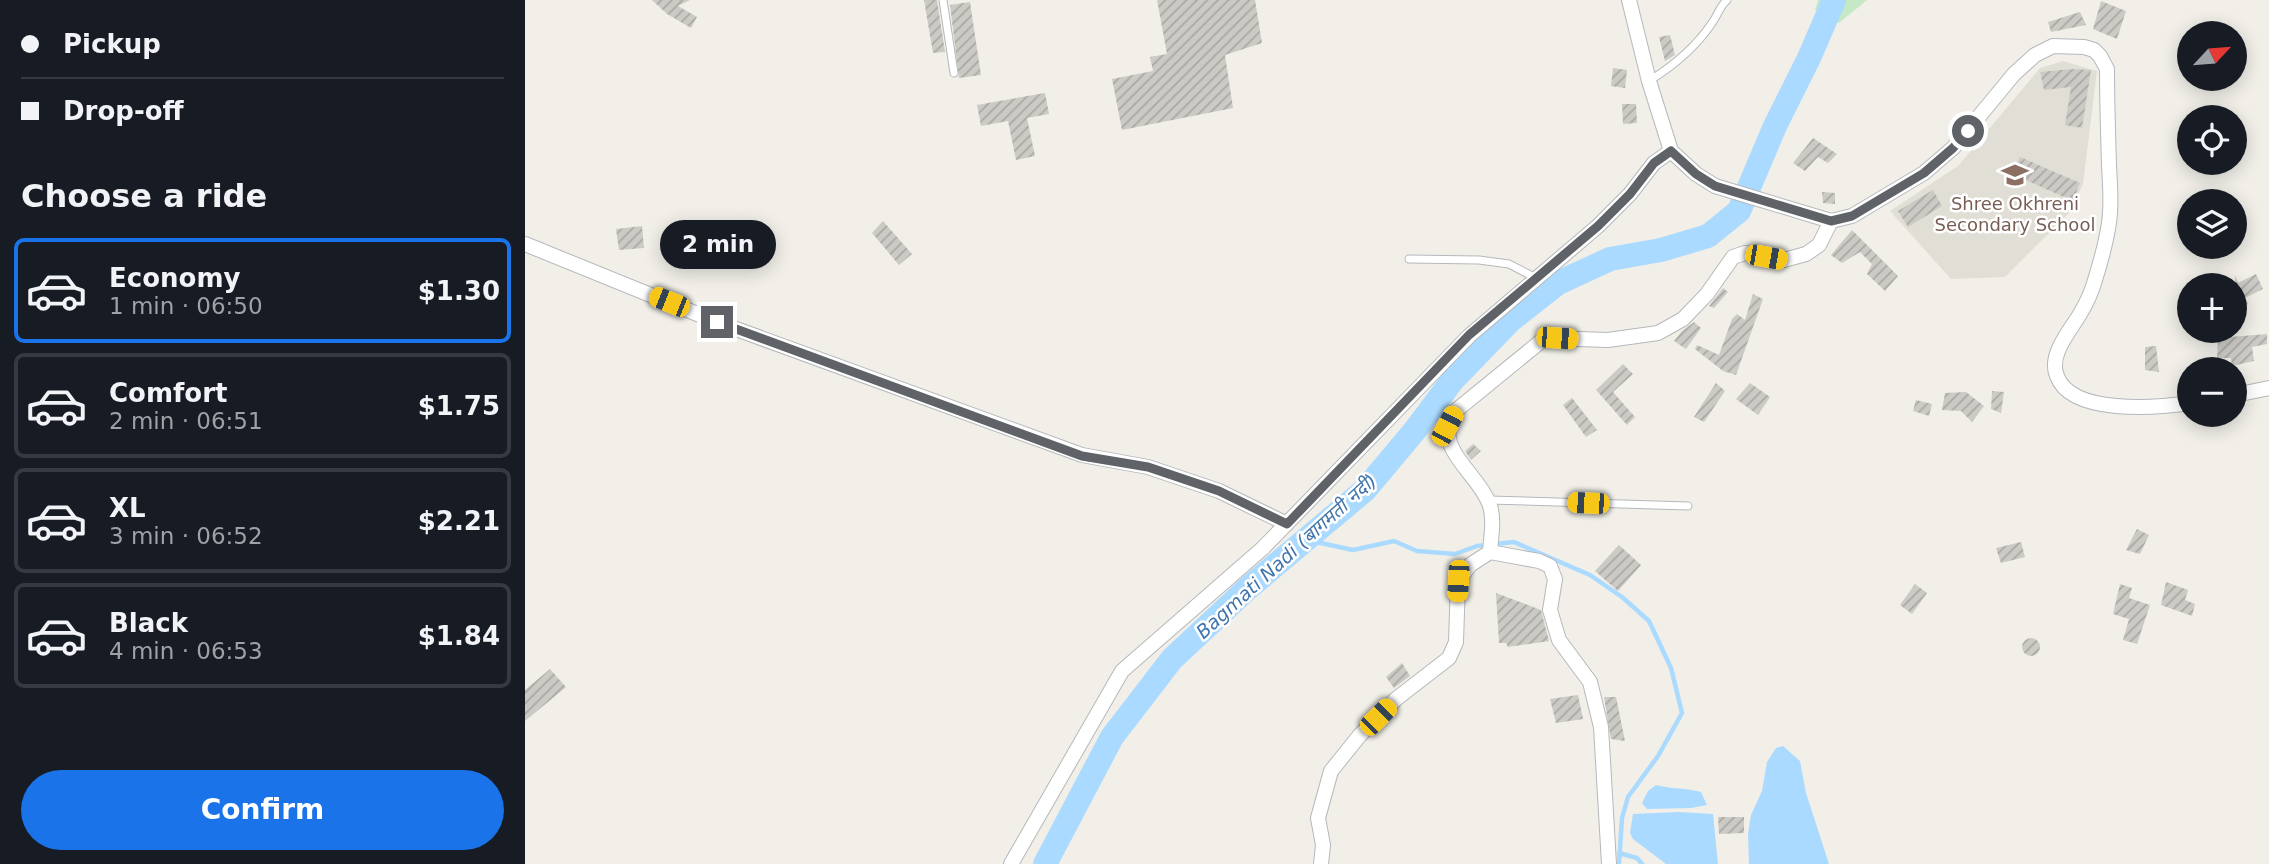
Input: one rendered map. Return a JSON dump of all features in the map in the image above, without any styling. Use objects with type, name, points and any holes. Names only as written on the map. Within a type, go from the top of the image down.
[{"type":"street","points":[[1629,0],[1649,81],[1671,151],[1696,174],[1715,186],[1831,221],[1852,216],[1924,173],[1953,148],[2014,74],[2035,55],[2053,46],[2072,44],[2094,50],[2107,69],[2109,227],[2095,282],[2082,312],[2057,355],[2057,376],[2062,385],[2081,400],[2121,406],[2177,404]]},
{"type":"street","points":[[1011,864],[1122,671],[1263,548],[1469,335],[1598,226],[1630,194],[1654,163],[1671,151]]},
{"type":"street","points":[[1490,552],[1492,514],[1488,500],[1449,443],[1447,426],[1453,413],[1540,342],[1549,338],[1608,340],[1658,333],[1683,319],[1707,294],[1733,257],[1745,253],[1784,260],[1806,254],[1819,245],[1831,221]]},
{"type":"street","points":[[525,244],[717,322],[1082,456],[1148,467],[1219,491],[1287,524]]},
{"type":"street","points":[[2247,393],[2269,388]]},
{"type":"street","points":[[1321,864],[1323,845],[1318,818],[1331,771],[1360,735],[1396,699],[1449,658],[1456,642],[1458,581],[1470,565],[1490,552],[1539,561],[1550,566],[1555,579],[1550,610],[1559,640],[1590,682],[1601,727],[1609,864]]},
{"type":"lane","points":[[943,0],[954,74]]},
{"type":"lane","points":[[1649,81],[1677,63],[1712,23],[1720,6],[1727,0]]},
{"type":"lane","points":[[1409,259],[1479,260],[1509,264],[1536,278]]},
{"type":"lane","points":[[1488,500],[1688,506]]},
{"type":"shaded area","name":"Shree Okhreni Secondary School","points":[[2063,61],[2097,71],[2083,184],[2070,212],[2005,277],[1951,279],[1890,211],[1958,166],[2040,68]]},
{"type":"green space","points":[[1818,0],[1867,0],[1839,23],[1815,10]]},
{"type":"water","points":[[1783,746],[1800,761],[1806,793],[1829,864],[1749,864],[1748,834],[1751,815],[1762,791],[1767,762],[1776,748]]},
{"type":"water","points":[[1656,785],[1701,792],[1707,805],[1647,809],[1642,803],[1648,791]]},
{"type":"water","points":[[1633,814],[1713,814],[1718,864],[1666,864],[1633,839],[1630,833]]},
{"type":"building","points":[[652,0],[690,0],[678,6],[697,17],[691,28],[667,14]]},
{"type":"building","points":[[924,0],[937,0],[945,52],[933,53]]},
{"type":"building","points":[[1157,0],[1255,0],[1262,43],[1225,55],[1233,108],[1122,130],[1112,79],[1153,71],[1150,57],[1167,54]]},
{"type":"building","points":[[2101,1],[2126,11],[2117,39],[2093,29]]},
{"type":"building","points":[[970,2],[981,75],[959,78],[950,5]]},
{"type":"building","points":[[2080,12],[2086,25],[2051,32],[2048,22]]},
{"type":"building","points":[[1670,35],[1675,55],[1665,61],[1659,37]]},
{"type":"building","points":[[1613,68],[1627,70],[1625,88],[1611,86]]},
{"type":"building","points":[[2091,70],[2082,128],[2065,125],[2071,87],[2044,90],[2040,72]]},
{"type":"building","points":[[1045,93],[1049,114],[1027,118],[1035,156],[1016,160],[1008,121],[981,126],[977,105]]},
{"type":"building","points":[[1622,104],[1636,104],[1637,123],[1623,124]]},
{"type":"building","points":[[1813,138],[1837,154],[1828,163],[1818,157],[1805,171],[1793,163]]},
{"type":"building","points":[[2020,157],[2080,183],[2073,201],[2012,174]]},
{"type":"building","points":[[1933,190],[1942,206],[1908,227],[1898,211]]},
{"type":"building","points":[[1822,192],[1835,193],[1835,204],[1823,203]]},
{"type":"building","points":[[883,221],[912,254],[899,265],[872,233]]},
{"type":"building","points":[[642,226],[644,248],[619,250],[616,229]]},
{"type":"building","points":[[1852,230],[1898,276],[1885,291],[1867,274],[1872,264],[1860,252],[1842,263],[1831,255]]},
{"type":"building","points":[[2256,274],[2263,289],[2247,297],[2247,278]]},
{"type":"building","points":[[1723,288],[1728,292],[1714,308],[1709,306]]},
{"type":"building","points":[[1753,294],[1763,299],[1736,375],[1723,371],[1695,349],[1697,345],[1719,355],[1732,319],[1737,314],[1745,320]]},
{"type":"building","points":[[1694,322],[1701,328],[1686,349],[1674,341]]},
{"type":"building","points":[[2267,334],[2267,344],[2252,347],[2254,361],[2247,363],[2247,357],[2217,357],[2218,343],[2247,343],[2247,336]]},
{"type":"building","points":[[2156,346],[2159,372],[2145,370],[2145,347]]},
{"type":"building","points":[[1623,364],[1633,374],[1613,392],[1635,417],[1627,425],[1596,390]]},
{"type":"building","points":[[1716,383],[1725,391],[1704,422],[1694,417]]},
{"type":"building","points":[[1750,383],[1770,397],[1758,415],[1736,399]]},
{"type":"building","points":[[1992,391],[2004,392],[2001,413],[1991,409]]},
{"type":"building","points":[[1966,392],[1984,406],[1972,422],[1961,411],[1942,410],[1945,393]]},
{"type":"building","points":[[1572,398],[1597,430],[1586,437],[1563,405]]},
{"type":"building","points":[[1916,400],[1932,404],[1929,416],[1913,411]]},
{"type":"building","points":[[1473,444],[1481,451],[1471,460],[1465,451]]},
{"type":"building","points":[[2137,529],[2149,535],[2140,554],[2126,550]]},
{"type":"building","points":[[2021,542],[2025,557],[2001,563],[1996,548]]},
{"type":"building","points":[[1619,545],[1641,565],[1618,591],[1595,571]]},
{"type":"building","points":[[2166,582],[2188,590],[2185,600],[2195,604],[2192,616],[2161,605]]},
{"type":"building","points":[[1915,584],[1927,593],[1912,614],[1900,605]]},
{"type":"building","points":[[2120,584],[2132,588],[2129,598],[2150,605],[2137,644],[2123,640],[2129,619],[2113,614]]},
{"type":"building","points":[[1496,593],[1541,610],[1549,641],[1508,647],[1506,643],[1499,643]]},
{"type":"building","points":[[2031,638],[2037,641],[2040,647],[2037,653],[2031,656],[2025,653],[2022,647],[2025,641]]},
{"type":"building","points":[[1402,663],[1410,676],[1394,688],[1386,677]]},
{"type":"building","points":[[550,669],[566,687],[525,721],[525,690]]},
{"type":"building","points":[[1578,695],[1583,719],[1556,723],[1550,699]]},
{"type":"building","points":[[1604,697],[1616,697],[1625,741],[1611,739]]},
{"type":"building","points":[[1718,817],[1744,817],[1744,833],[1719,834]]},
{"type":"waterway","name":"Bagmati Nadi (बागमती नदी)","points":[[1045,864],[1112,737],[1172,659],[1247,589],[1365,490],[1452,381],[1511,320],[1558,283],[1610,259],[1661,250],[1708,236],[1739,211],[1834,0]]},
{"type":"waterway","points":[[1307,540],[1353,550],[1394,541],[1417,551],[1455,554],[1486,545]]},
{"type":"waterway","points":[[1495,544],[1514,542],[1590,575],[1622,597],[1649,621],[1671,668],[1682,713],[1658,756],[1628,797],[1622,818],[1619,864]]},
{"type":"waterway","points":[[1619,853],[1637,858],[1642,864]]},
{"type":"place","name":"Shree Okhreni Secondary School","points":[[2015,175]]},
{"type":"route","points":[[717,322],[1082,456],[1148,467],[1219,491],[1287,524],[1469,335],[1598,226],[1630,194],[1654,163],[1671,151],[1696,174],[1715,186],[1831,221],[1852,216],[1924,173],[1968,131]]}]
